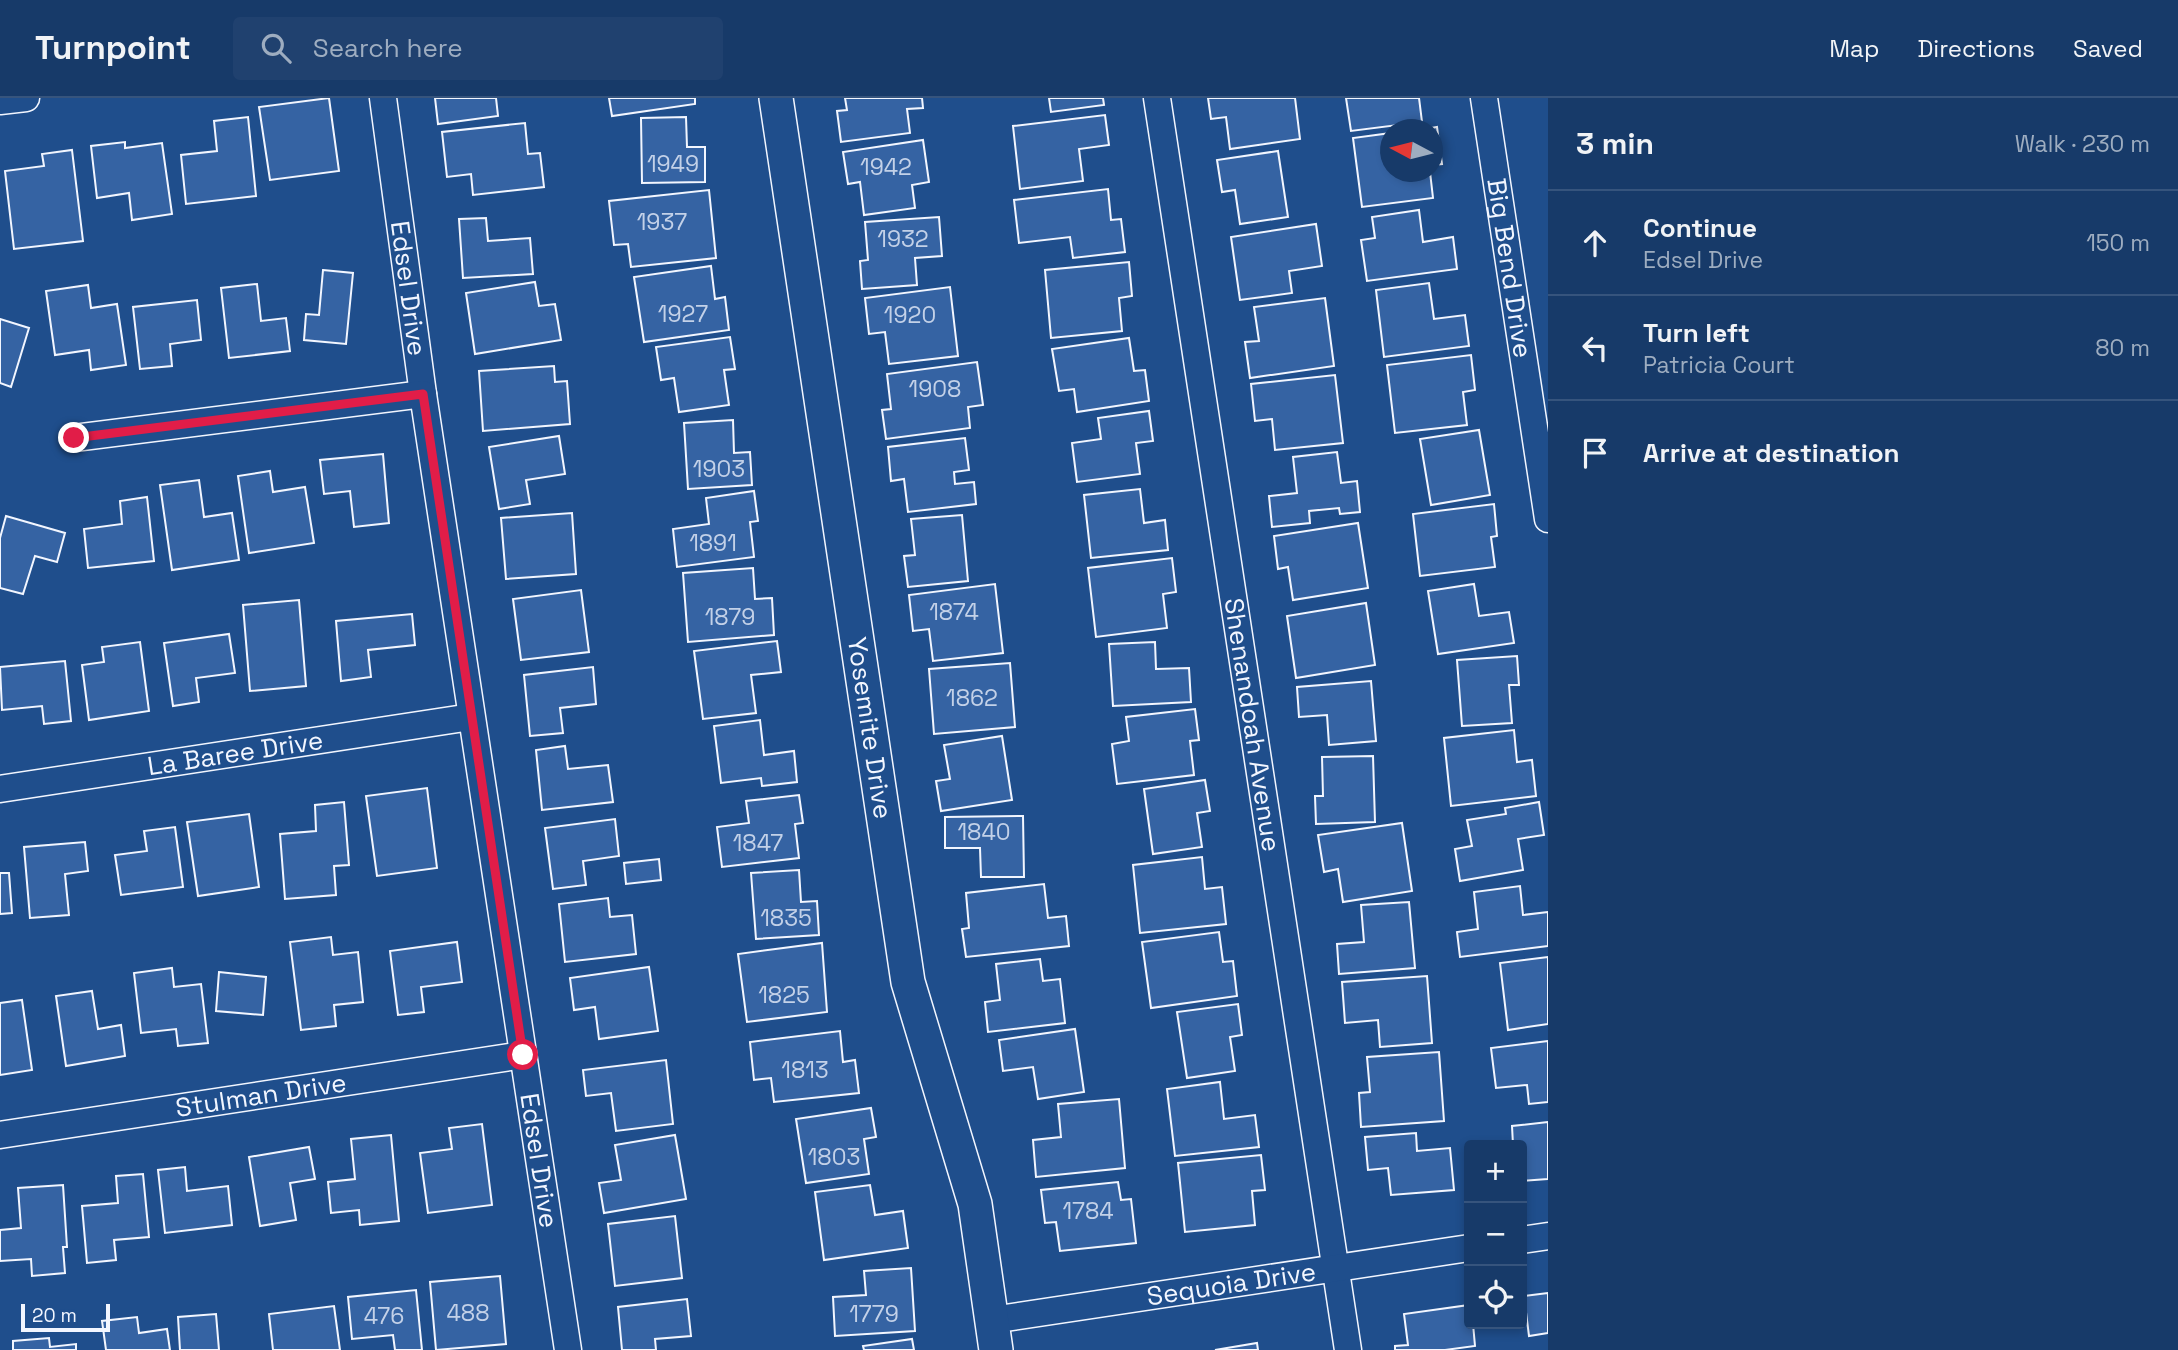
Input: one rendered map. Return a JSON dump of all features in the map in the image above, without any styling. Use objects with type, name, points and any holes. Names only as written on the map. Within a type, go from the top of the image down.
[{"type":"street","points":[[0,101],[26,98]]},
{"type":"street","name":"Edsel Drive","points":[[383,98],[423,394],[568,1350]]},
{"type":"street","name":"Yosemite Drive","points":[[776,98],[908,982],[975,1204],[994,1335]]},
{"type":"street","name":"Shenandoah Avenue","points":[[1157,98],[1348,1350]]},
{"type":"street","name":"Big Bend Drive","points":[[1483,98],[1548,519]]},
{"type":"street","points":[[74,438],[423,394]]},
{"type":"street","name":"La Baree Drive","points":[[0,789],[471,717]]},
{"type":"street","name":"Stulman Drive","points":[[0,1135],[523,1055]]},
{"type":"street","points":[[1527,1239],[1548,1236]]},
{"type":"street","name":"Sequoia Drive","points":[[994,1335],[1336,1268],[1464,1249]]},
{"type":"building","points":[[329,98],[339,171],[270,180],[259,107]]},
{"type":"building","points":[[435,98],[496,98],[498,116],[438,124]]},
{"type":"building","points":[[609,98],[695,98],[695,104],[612,116]]},
{"type":"building","points":[[845,98],[922,98],[923,108],[907,109],[910,133],[841,142],[837,111],[847,110]]},
{"type":"building","points":[[1049,98],[1103,98],[1104,105],[1051,112]]},
{"type":"building","points":[[1208,98],[1295,98],[1300,139],[1230,149],[1226,117],[1211,119]]},
{"type":"building","points":[[1346,98],[1419,98],[1422,119],[1380,119],[1380,127],[1351,131]]},
{"type":"building","points":[[1105,115],[1109,145],[1079,149],[1083,181],[1020,189],[1013,126]]},
{"type":"building","points":[[248,117],[256,196],[186,204],[181,155],[217,151],[214,121]]},
{"type":"building","points":[[686,117],[687,147],[705,147],[705,182],[642,183],[641,118]]},
{"type":"building","points":[[525,123],[528,154],[540,153],[544,187],[473,195],[471,174],[447,177],[442,132]]},
{"type":"building","points":[[1380,134],[1380,182],[1431,182],[1433,198],[1362,207],[1353,138]]},
{"type":"building","points":[[923,140],[929,182],[912,185],[915,208],[864,215],[860,182],[848,184],[843,152]]},
{"type":"building","points":[[125,142],[125,148],[162,143],[172,214],[132,220],[129,193],[97,198],[91,146]]},
{"type":"building","points":[[72,150],[83,241],[14,249],[5,171],[44,166],[42,154]]},
{"type":"building","points":[[1278,151],[1288,217],[1240,224],[1235,190],[1222,192],[1217,160]]},
{"type":"building","points":[[1108,189],[1111,220],[1121,219],[1125,252],[1073,258],[1070,237],[1019,243],[1014,200]]},
{"type":"building","points":[[709,190],[716,258],[631,267],[628,244],[614,245],[609,201]]},
{"type":"building","points":[[1419,210],[1423,242],[1453,237],[1457,269],[1367,281],[1361,240],[1375,238],[1372,217]]},
{"type":"building","points":[[939,217],[942,256],[915,258],[917,285],[862,289],[860,261],[868,260],[865,222]]},
{"type":"building","points":[[486,218],[488,241],[530,238],[533,274],[463,278],[459,219]]},
{"type":"building","points":[[1316,224],[1322,266],[1289,271],[1292,293],[1240,300],[1231,237]]},
{"type":"building","points":[[1129,262],[1132,296],[1119,298],[1122,331],[1051,338],[1045,270]]},
{"type":"building","points":[[711,266],[715,299],[725,297],[729,330],[644,342],[634,277]]},
{"type":"building","points":[[323,270],[353,273],[346,344],[304,340],[306,314],[319,315]]},
{"type":"building","points":[[535,282],[539,306],[555,304],[561,340],[475,354],[466,293]]},
{"type":"building","points":[[1429,283],[1434,319],[1465,315],[1469,346],[1384,357],[1376,290]]},
{"type":"building","points":[[257,284],[261,321],[286,318],[290,351],[229,358],[221,288]]},
{"type":"building","points":[[88,285],[91,308],[117,304],[126,365],[91,370],[89,350],[55,355],[46,291]]},
{"type":"building","points":[[950,287],[958,356],[889,364],[885,332],[869,334],[865,298]]},
{"type":"building","points":[[1325,298],[1334,366],[1250,378],[1245,342],[1259,341],[1254,307]]},
{"type":"building","points":[[197,300],[201,340],[170,344],[172,366],[140,369],[133,307]]},
{"type":"building","points":[[0,319],[29,328],[11,387],[0,383]]},
{"type":"building","points":[[730,337],[735,369],[724,370],[729,405],[679,412],[674,378],[661,380],[656,347]]},
{"type":"building","points":[[1129,338],[1134,371],[1145,370],[1149,401],[1077,412],[1074,389],[1059,391],[1052,349]]},
{"type":"building","points":[[1471,355],[1475,390],[1463,392],[1467,425],[1395,433],[1387,365]]},
{"type":"building","points":[[977,362],[983,405],[968,407],[970,428],[886,439],[882,410],[891,409],[887,374]]},
{"type":"building","points":[[554,366],[555,382],[567,381],[570,424],[483,431],[479,371]]},
{"type":"building","points":[[1335,375],[1343,443],[1275,450],[1272,419],[1255,421],[1251,384]]},
{"type":"building","points":[[1149,411],[1153,441],[1136,443],[1140,474],[1077,482],[1072,443],[1101,439],[1098,418]]},
{"type":"building","points":[[733,420],[734,453],[750,452],[752,485],[688,489],[684,423]]},
{"type":"building","points":[[1479,430],[1490,495],[1431,505],[1420,439]]},
{"type":"building","points":[[559,436],[565,474],[526,480],[530,504],[499,509],[489,447]]},
{"type":"building","points":[[965,438],[969,470],[954,472],[955,484],[974,482],[976,504],[908,512],[904,479],[891,481],[888,447]]},
{"type":"building","points":[[1337,452],[1341,483],[1357,481],[1360,512],[1340,514],[1339,508],[1309,511],[1310,523],[1272,527],[1269,496],[1297,493],[1293,457]]},
{"type":"building","points":[[383,454],[389,523],[354,527],[350,491],[324,494],[320,460]]},
{"type":"building","points":[[270,471],[273,492],[305,487],[314,543],[249,553],[238,476]]},
{"type":"building","points":[[199,480],[204,517],[232,513],[239,560],[172,570],[160,485]]},
{"type":"building","points":[[1140,489],[1144,523],[1165,520],[1168,550],[1091,558],[1084,495]]},
{"type":"building","points":[[754,491],[758,521],[750,522],[754,557],[677,567],[673,529],[709,524],[706,498]]},
{"type":"building","points":[[147,497],[154,561],[88,568],[84,529],[122,524],[120,501]]},
{"type":"building","points":[[1494,504],[1497,536],[1491,537],[1495,567],[1420,576],[1413,514]]},
{"type":"building","points":[[572,513],[576,574],[506,579],[501,518]]},
{"type":"building","points":[[962,515],[968,581],[908,587],[904,556],[915,555],[911,519]]},
{"type":"building","points":[[6,516],[65,533],[57,562],[35,556],[23,594],[0,588],[0,538]]},
{"type":"building","points":[[1358,523],[1368,588],[1293,600],[1288,567],[1278,569],[1274,536]]},
{"type":"building","points":[[1172,558],[1176,592],[1163,594],[1167,628],[1096,637],[1088,568]]},
{"type":"building","points":[[753,568],[755,599],[772,598],[774,635],[688,642],[683,573]]},
{"type":"building","points":[[995,584],[1003,653],[933,661],[929,629],[913,631],[909,595]]},
{"type":"building","points":[[1474,584],[1479,616],[1509,612],[1514,643],[1438,654],[1428,591]]},
{"type":"building","points":[[581,590],[589,652],[521,660],[513,599]]},
{"type":"building","points":[[299,600],[306,686],[250,691],[243,605]]},
{"type":"building","points":[[1366,603],[1375,665],[1296,678],[1287,616]]},
{"type":"building","points":[[412,614],[415,645],[368,650],[371,677],[341,681],[336,621]]},
{"type":"building","points":[[229,634],[235,673],[196,678],[199,702],[173,706],[164,643]]},
{"type":"building","points":[[777,641],[781,672],[751,675],[756,713],[703,719],[694,651]]},
{"type":"building","points":[[140,642],[149,711],[89,720],[82,665],[104,662],[102,647]]},
{"type":"building","points":[[1155,642],[1156,669],[1189,668],[1191,702],[1113,706],[1109,644]]},
{"type":"building","points":[[1517,656],[1519,685],[1509,685],[1512,723],[1462,726],[1457,660]]},
{"type":"building","points":[[65,661],[71,721],[44,724],[42,706],[2,710],[0,667]]},
{"type":"building","points":[[1010,663],[1015,727],[934,734],[929,669]]},
{"type":"building","points":[[593,667],[596,704],[560,708],[563,733],[530,736],[524,675]]},
{"type":"building","points":[[1371,681],[1376,741],[1329,745],[1327,715],[1299,717],[1297,687]]},
{"type":"building","points":[[1195,709],[1199,740],[1190,741],[1194,775],[1117,784],[1112,744],[1129,741],[1126,717]]},
{"type":"building","points":[[760,720],[764,755],[794,751],[797,782],[762,786],[761,778],[721,783],[714,726]]},
{"type":"building","points":[[1514,730],[1517,762],[1532,760],[1536,796],[1451,806],[1444,738]]},
{"type":"building","points":[[1002,736],[1012,800],[941,811],[936,781],[950,779],[944,745]]},
{"type":"building","points":[[565,746],[568,769],[608,765],[613,802],[542,810],[536,750]]},
{"type":"building","points":[[1373,756],[1375,822],[1316,824],[1315,796],[1323,796],[1322,757]]},
{"type":"building","points":[[1205,780],[1210,811],[1197,813],[1202,847],[1153,854],[1144,789]]},
{"type":"building","points":[[427,788],[437,868],[377,876],[366,796]]},
{"type":"building","points":[[799,795],[803,823],[795,824],[799,858],[722,867],[717,827],[749,823],[746,801]]},
{"type":"building","points":[[344,802],[349,865],[334,866],[336,895],[285,899],[280,834],[316,831],[315,805]]},
{"type":"building","points":[[1539,802],[1544,835],[1518,839],[1523,870],[1460,881],[1455,849],[1472,846],[1467,820],[1506,814],[1505,808]]},
{"type":"building","points":[[249,814],[259,887],[198,896],[187,822]]},
{"type":"building","points":[[1023,816],[1024,877],[981,877],[980,848],[945,848],[945,817]]},
{"type":"building","points":[[615,819],[619,856],[583,861],[586,885],[553,889],[545,828]]},
{"type":"building","points":[[1402,823],[1412,891],[1343,902],[1338,869],[1324,872],[1318,835]]},
{"type":"building","points":[[175,827],[183,887],[121,895],[115,855],[147,851],[144,831]]},
{"type":"building","points":[[85,842],[88,871],[65,874],[69,915],[30,918],[24,847]]},
{"type":"building","points":[[1202,857],[1205,889],[1222,887],[1226,924],[1140,933],[1133,865]]},
{"type":"building","points":[[659,859],[661,880],[626,884],[624,863]]},
{"type":"building","points":[[799,870],[801,902],[817,901],[819,935],[756,939],[751,873]]},
{"type":"building","points":[[0,873],[9,873],[12,913],[0,914]]},
{"type":"building","points":[[1044,884],[1048,918],[1066,916],[1069,946],[966,957],[962,929],[969,928],[966,893]]},
{"type":"building","points":[[1520,886],[1523,915],[1548,912],[1548,946],[1460,957],[1457,932],[1478,929],[1474,892]]},
{"type":"building","points":[[608,898],[610,917],[632,915],[636,954],[565,962],[559,904]]},
{"type":"building","points":[[1409,902],[1415,968],[1339,974],[1337,944],[1364,942],[1361,905]]},
{"type":"building","points":[[1219,932],[1223,962],[1233,961],[1237,996],[1151,1008],[1142,942]]},
{"type":"building","points":[[331,937],[333,955],[358,952],[363,1002],[334,1005],[336,1026],[301,1030],[290,942]]},
{"type":"building","points":[[457,942],[462,982],[421,987],[424,1012],[398,1015],[390,951]]},
{"type":"building","points":[[822,943],[827,1012],[747,1022],[738,954]]},
{"type":"building","points":[[1548,957],[1548,1024],[1508,1030],[1500,963]]},
{"type":"building","points":[[1040,959],[1043,981],[1060,979],[1065,1023],[988,1032],[985,1002],[1000,1000],[996,964]]},
{"type":"building","points":[[649,967],[658,1031],[599,1039],[595,1007],[574,1010],[570,978]]},
{"type":"building","points":[[172,968],[174,987],[201,984],[208,1043],[178,1046],[176,1029],[141,1033],[134,973]]},
{"type":"building","points":[[219,972],[266,977],[263,1015],[216,1011]]},
{"type":"building","points":[[1427,976],[1432,1043],[1380,1047],[1378,1020],[1345,1023],[1342,982]]},
{"type":"building","points":[[92,991],[98,1029],[121,1025],[125,1056],[66,1066],[56,996]]},
{"type":"building","points":[[22,1000],[32,1070],[0,1075],[0,1003]]},
{"type":"building","points":[[1238,1004],[1242,1035],[1230,1037],[1235,1071],[1187,1078],[1177,1012]]},
{"type":"building","points":[[1075,1029],[1084,1092],[1038,1099],[1033,1067],[1003,1071],[999,1040]]},
{"type":"building","points":[[840,1031],[843,1062],[855,1060],[859,1093],[774,1102],[771,1078],[754,1080],[750,1042]]},
{"type":"building","points":[[1548,1041],[1548,1102],[1529,1104],[1527,1085],[1496,1088],[1491,1048]]},
{"type":"building","points":[[1439,1052],[1444,1121],[1361,1127],[1359,1093],[1370,1092],[1367,1057]]},
{"type":"building","points":[[666,1060],[673,1124],[616,1131],[611,1093],[586,1096],[583,1070]]},
{"type":"building","points":[[1220,1082],[1224,1119],[1255,1115],[1259,1147],[1175,1156],[1167,1089]]},
{"type":"building","points":[[1119,1099],[1125,1168],[1036,1177],[1033,1140],[1061,1137],[1058,1104]]},
{"type":"building","points":[[871,1108],[876,1137],[864,1139],[869,1174],[806,1183],[796,1119]]},
{"type":"building","points":[[1548,1122],[1548,1179],[1527,1181],[1527,1140],[1513,1140],[1512,1126]]},
{"type":"building","points":[[482,1124],[492,1205],[428,1213],[420,1153],[452,1149],[449,1128]]},
{"type":"building","points":[[1416,1133],[1417,1151],[1450,1148],[1454,1190],[1391,1195],[1388,1168],[1368,1170],[1365,1137]]},
{"type":"building","points":[[391,1135],[399,1221],[360,1225],[359,1210],[331,1213],[328,1182],[355,1179],[351,1139]]},
{"type":"building","points":[[675,1135],[686,1199],[604,1213],[599,1183],[621,1180],[615,1145]]},
{"type":"building","points":[[309,1147],[315,1179],[290,1183],[296,1220],[260,1226],[249,1157]]},
{"type":"building","points":[[1261,1155],[1265,1190],[1252,1191],[1255,1225],[1185,1232],[1178,1163]]},
{"type":"building","points":[[185,1167],[187,1191],[228,1186],[232,1225],[165,1233],[158,1170]]},
{"type":"building","points":[[143,1174],[149,1237],[114,1240],[116,1260],[87,1263],[82,1206],[118,1203],[116,1176]]},
{"type":"building","points":[[1118,1182],[1121,1200],[1131,1199],[1136,1243],[1060,1251],[1056,1222],[1045,1223],[1041,1190]]},
{"type":"building","points":[[63,1185],[67,1247],[63,1247],[65,1273],[32,1276],[31,1259],[0,1261],[0,1230],[21,1228],[18,1188]]},
{"type":"building","points":[[870,1185],[875,1215],[903,1211],[908,1248],[824,1260],[815,1192]]},
{"type":"building","points":[[675,1216],[682,1278],[615,1286],[608,1224]]},
{"type":"building","points":[[911,1268],[915,1331],[835,1336],[833,1297],[866,1295],[864,1271]]},
{"type":"building","points":[[500,1276],[506,1344],[436,1350],[430,1282]]},
{"type":"building","points":[[416,1290],[422,1350],[395,1350],[393,1335],[352,1339],[348,1297]]},
{"type":"building","points":[[1548,1293],[1548,1333],[1529,1336],[1527,1296]]},
{"type":"building","points":[[687,1299],[691,1336],[655,1339],[656,1350],[622,1350],[618,1307]]},
{"type":"building","points":[[334,1306],[340,1350],[273,1350],[269,1314]]},
{"type":"building","points":[[1464,1306],[1464,1329],[1473,1329],[1475,1346],[1445,1350],[1395,1350],[1395,1346],[1408,1345],[1404,1314]]},
{"type":"building","points":[[216,1314],[219,1350],[180,1350],[178,1317]]},
{"type":"building","points":[[137,1317],[139,1333],[167,1329],[170,1350],[106,1350],[102,1321]]},
{"type":"building","points":[[49,1338],[50,1347],[76,1344],[76,1350],[13,1350],[13,1341]]},
{"type":"building","points":[[912,1339],[914,1350],[864,1350],[863,1346]]},
{"type":"building","points":[[1257,1343],[1258,1350],[1215,1350]]},
{"type":"route","points":[[74,438],[423,394],[523,1055]]}]
